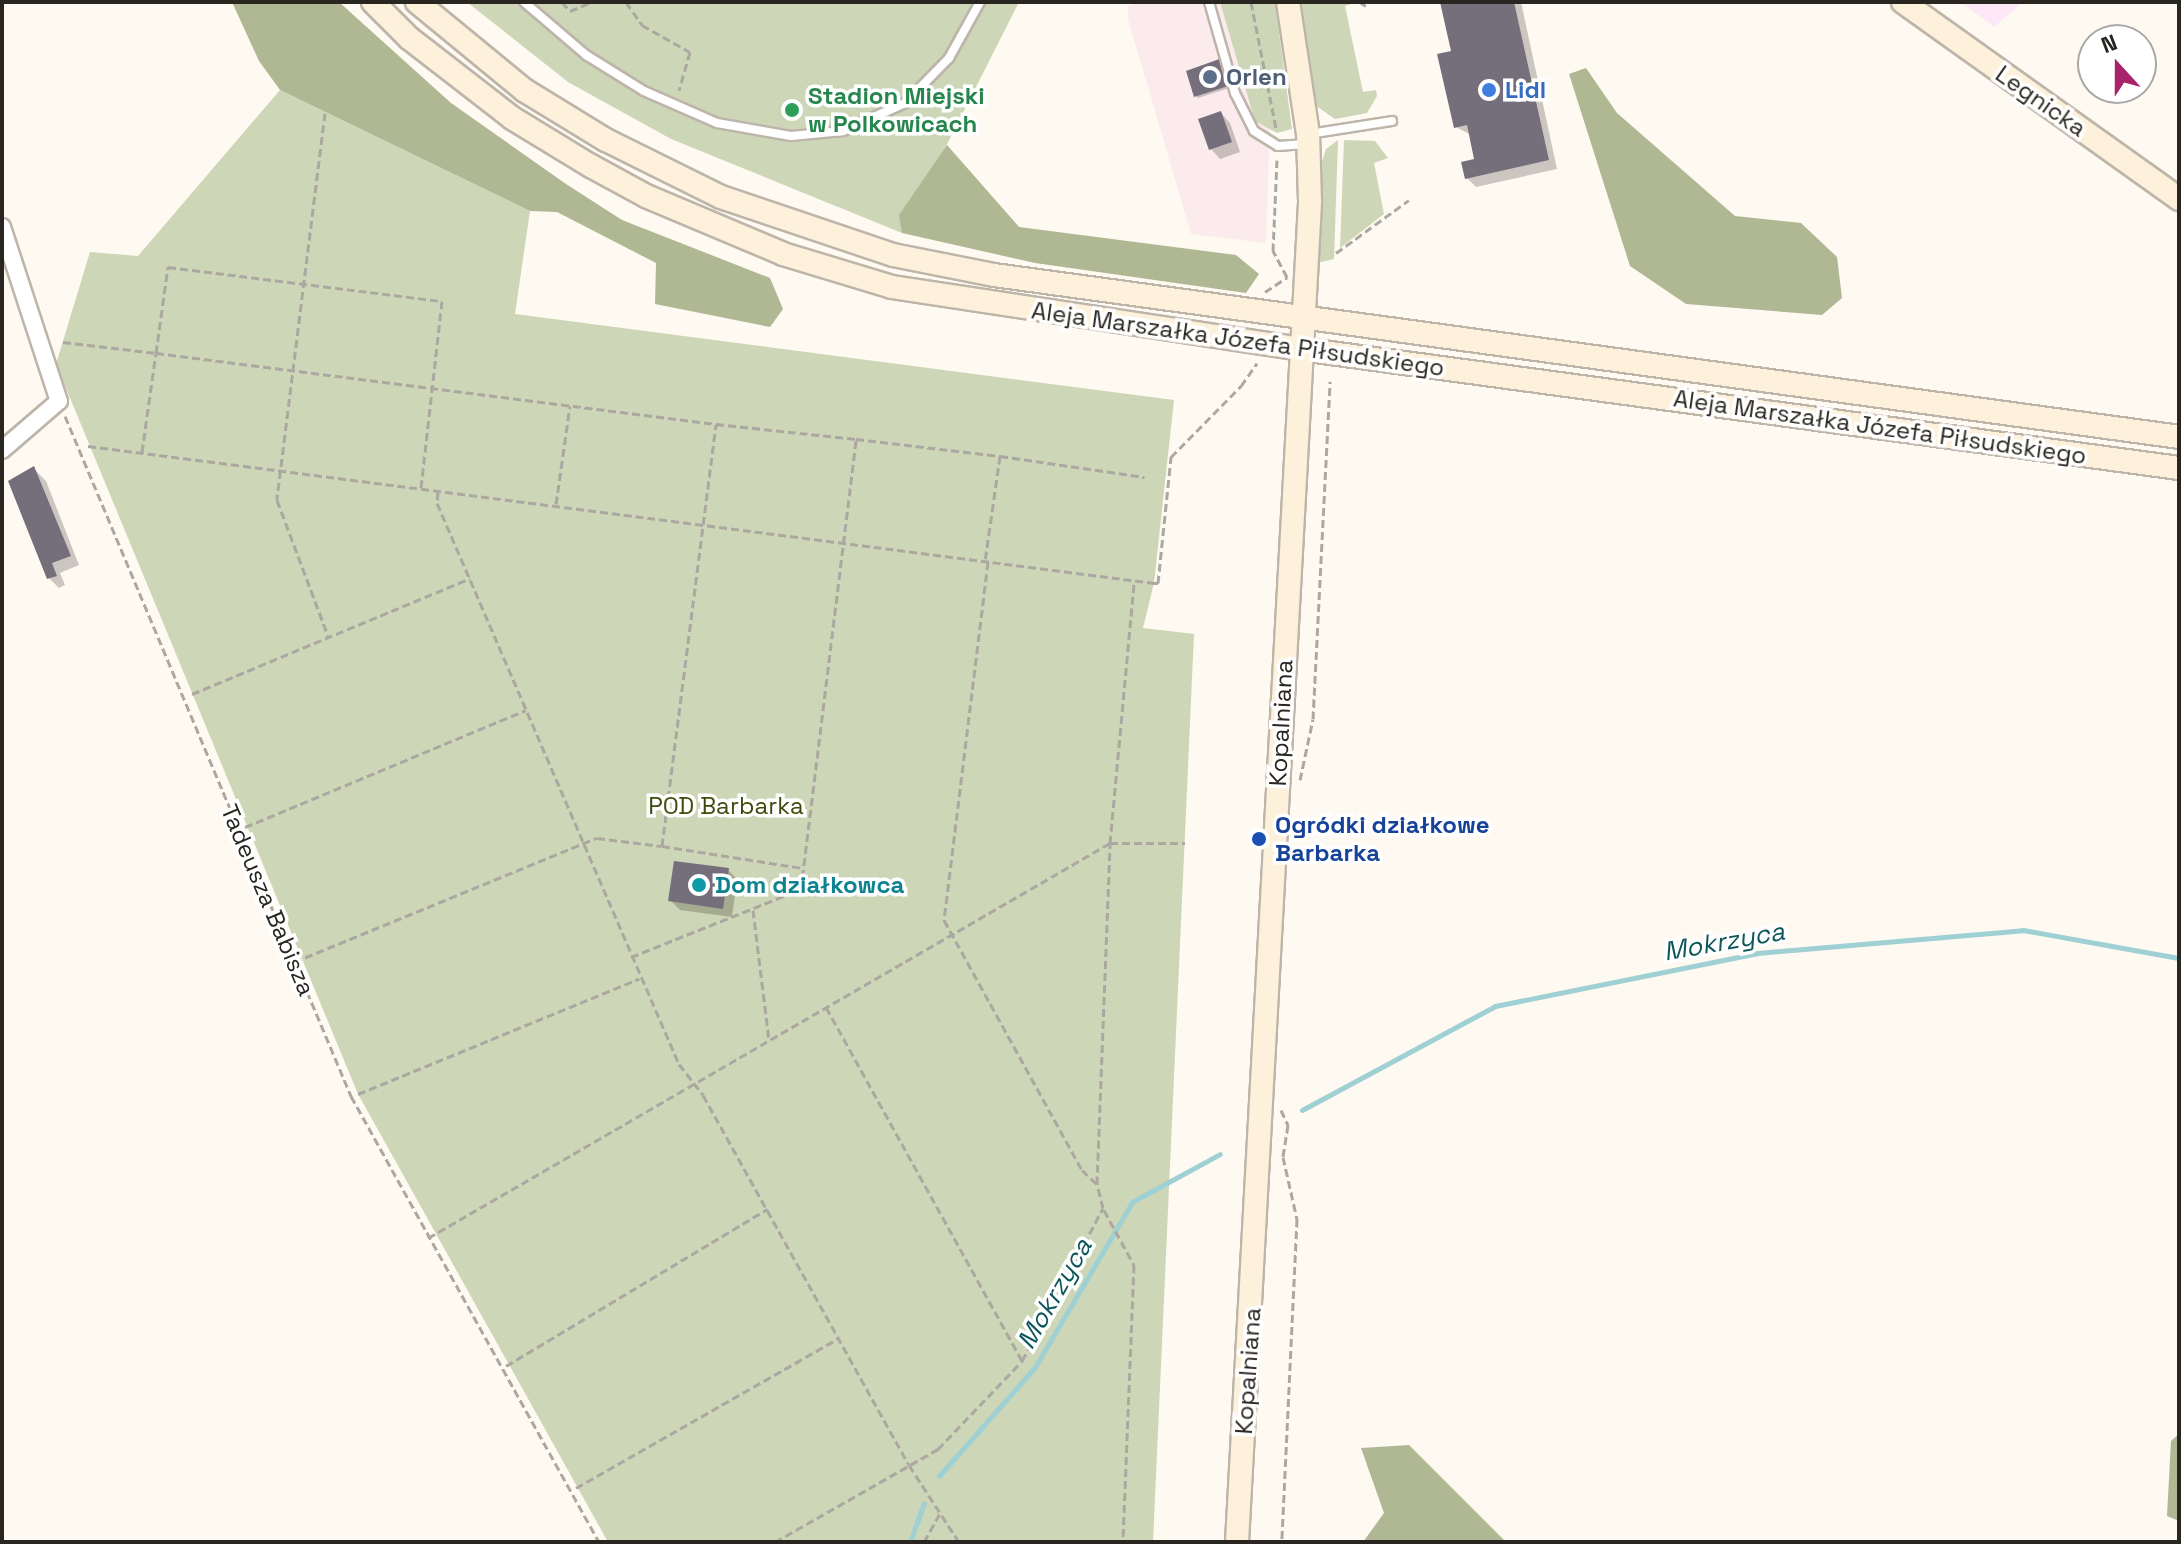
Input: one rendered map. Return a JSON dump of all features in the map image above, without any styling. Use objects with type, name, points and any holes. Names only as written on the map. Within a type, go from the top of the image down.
[{"type":"main road","name":"Aleja Marszałka Józefa Piłsudskiego","points":[[373,2],[409,38],[512,118],[646,196],[783,254],[892,287],[1301,349],[2179,468]]},
{"type":"main road","name":"Aleja Marszałka Józefa Piłsudskiego","points":[[417,2],[524,90],[606,140],[785,222],[893,255],[994,275],[2179,437]]},
{"type":"main road","name":"Kopalniana","points":[[1237,1542],[1303,318],[1308,139],[1288,2]]},
{"type":"main road","name":"Legnicka","points":[[1903,2],[2179,199]]},
{"type":"street","points":[[2,227],[59,401],[2,450]]},
{"type":"lane","points":[[524,2],[586,55],[673,105],[717,123],[769,135],[817,135],[866,124],[905,103],[930,81],[980,2]]},
{"type":"lane","points":[[1209,2],[1235,93],[1254,131],[1278,146],[1392,121]]},
{"type":"path","points":[[562,2],[570,11],[591,2]]},
{"type":"path","points":[[626,2],[642,25],[690,52],[673,105]]},
{"type":"path","points":[[1360,2],[1366,6]]},
{"type":"path","points":[[325,113],[277,500],[329,638]]},
{"type":"path","points":[[1336,253],[1409,200]]},
{"type":"path","points":[[142,452],[168,267],[442,301],[421,488]]},
{"type":"path","points":[[1265,292],[1287,277]]},
{"type":"path","points":[[63,342],[716,424],[1000,456],[1144,477]]},
{"type":"path","points":[[88,446],[1158,583],[1171,457],[1241,386],[1259,360]]},
{"type":"path","points":[[1297,791],[1313,719],[1330,381]]},
{"type":"path","name":"Tadeusza Babisza","points":[[59,401],[351,1096],[599,1542]]},
{"type":"path","points":[[556,504],[570,406]]},
{"type":"path","points":[[662,846],[700,522],[716,424]]},
{"type":"path","points":[[631,957],[801,889],[856,439]]},
{"type":"path","points":[[1000,456],[944,920],[1082,1170],[1097,1184]]},
{"type":"path","points":[[438,490],[437,503],[679,1064],[694,1084],[767,1209],[909,1465],[959,1542]]},
{"type":"path","points":[[192,694],[470,578]]},
{"type":"path","points":[[1123,1542],[1134,1265],[1103,1208],[1097,1184],[1110,843],[1134,582]]},
{"type":"path","points":[[245,827],[526,710]]},
{"type":"path","points":[[293,962],[597,838],[803,868]]},
{"type":"path","points":[[428,1238],[1110,843],[1185,843]]},
{"type":"path","points":[[753,909],[769,1041]]},
{"type":"path","points":[[358,1094],[641,979]]},
{"type":"path","points":[[826,1006],[1022,1361]]},
{"type":"path","points":[[1277,1100],[1288,1125],[1283,1157],[1297,1219],[1282,1542]]},
{"type":"path","points":[[775,1542],[938,1449],[1022,1361],[1103,1208]]},
{"type":"path","points":[[506,1366],[767,1209]]},
{"type":"path","points":[[576,1488],[837,1339]]},
{"type":"path","points":[[924,1542],[941,1511]]},
{"type":"shaded area","points":[[1142,2],[1245,2],[1270,126],[1266,243],[1191,234],[1128,19],[1128,6]]},
{"type":"shaded area","points":[[1960,2],[2023,2],[1994,27]]},
{"type":"green space","points":[[232,2],[339,2],[451,103],[566,184],[622,220],[770,278],[783,309],[770,327],[655,304],[656,263],[557,212],[530,211],[280,90],[259,61]]},
{"type":"green space","name":"Stadion Miejski w Polkowicach","points":[[467,2],[1019,2],[902,233],[671,139],[568,82]]},
{"type":"green space","points":[[1220,2],[1275,2],[1292,129],[1277,133],[1255,121]]},
{"type":"green space","points":[[1298,2],[1357,2],[1345,6],[1363,92],[1376,90],[1377,96],[1367,113],[1335,119],[1315,105]]},
{"type":"green space","points":[[1586,68],[1617,113],[1735,216],[1801,223],[1837,257],[1842,298],[1822,315],[1686,304],[1630,266],[1569,74]]},
{"type":"green space","name":"POD Barbarka","points":[[280,90],[530,211],[515,314],[1174,400],[1154,583],[1143,628],[1194,634],[1153,1542],[608,1542],[358,1094],[56,364],[90,252],[138,256]]},
{"type":"green space","points":[[1338,140],[1334,259],[1317,263],[1319,171],[1326,149]]},
{"type":"green space","points":[[1344,140],[1375,141],[1388,158],[1374,163],[1384,214],[1340,248]]},
{"type":"green space","points":[[947,145],[1019,227],[1236,255],[1259,274],[1246,293],[1035,263],[902,233],[899,215]]},
{"type":"green space","points":[[2179,1434],[2179,1521],[2167,1516],[2171,1441]]},
{"type":"green space","points":[[1409,1445],[1506,1542],[1363,1542],[1384,1513],[1361,1448]]},
{"type":"building","name":"Lidl","points":[[1440,2],[1514,2],[1549,160],[1465,179],[1461,162],[1474,159],[1467,125],[1454,128],[1437,54],[1451,51]]},
{"type":"building","name":"Orlen","points":[[1225,57],[1234,84],[1194,97],[1186,71]]},
{"type":"building","points":[[1221,111],[1232,142],[1209,150],[1198,119]]},
{"type":"building","points":[[34,466],[71,556],[52,563],[57,576],[47,579],[8,481]]},
{"type":"building","name":"Dom działkowca","points":[[674,861],[729,868],[723,909],[668,901]]},
{"type":"waterway","name":"Mokrzyca","points":[[1302,1110],[1495,1006],[1757,953],[2023,930],[2179,958]]},
{"type":"waterway","name":"Mokrzyca","points":[[939,1476],[1035,1367],[1132,1202],[1220,1154]]},
{"type":"waterway","name":"Mokrzyca","points":[[910,1542],[924,1503]]},
{"type":"place","name":"Orlen","points":[[1210,77]]},
{"type":"place","name":"Lidl","points":[[1489,90]]},
{"type":"place","name":"Stadion Miejski w Polkowicach","points":[[792,110]]},
{"type":"place","name":"Ogródki działkowe Barbarka","points":[[1259,839]]},
{"type":"place","name":"Dom działkowca","points":[[699,885]]}]
